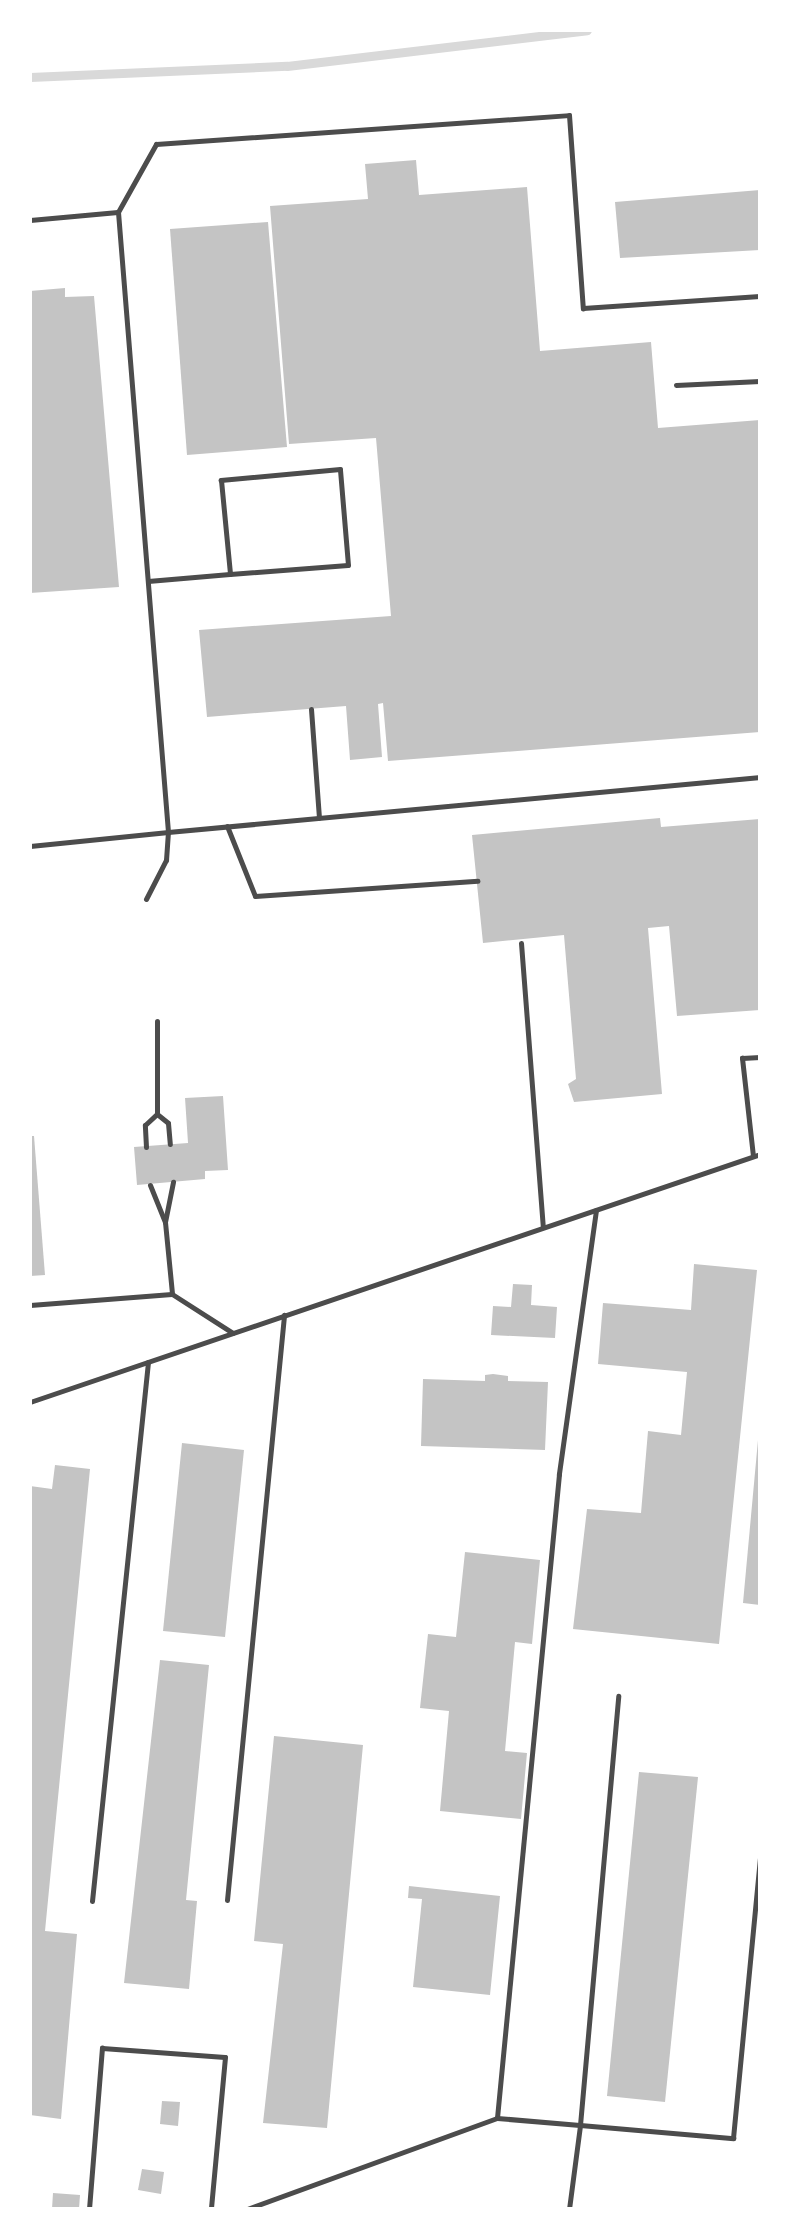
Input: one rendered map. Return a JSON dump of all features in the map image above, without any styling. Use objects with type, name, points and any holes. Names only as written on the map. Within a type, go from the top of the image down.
[{"type":"lane","points":[[146,899],[166,860],[168,832],[118,212],[156,144],[569,115],[583,307],[760,296]]},
{"type":"lane","points":[[30,220],[118,212]]},
{"type":"lane","points":[[676,385],[760,381]]},
{"type":"lane","points":[[148,581],[348,565],[340,469],[221,480],[230,574]]},
{"type":"lane","points":[[311,709],[319,818]]},
{"type":"lane","points":[[30,846],[760,777]]},
{"type":"lane","points":[[227,826],[255,896],[477,881]]},
{"type":"lane","points":[[521,943],[543,1227]]},
{"type":"lane","points":[[146,1147],[145,1125],[157,1114],[157,1021]]},
{"type":"lane","points":[[753,1156],[742,1058],[760,1057]]},
{"type":"lane","points":[[157,1114],[168,1123],[170,1144]]},
{"type":"lane","points":[[30,1402],[760,1154]]},
{"type":"lane","points":[[165,1222],[173,1182]]},
{"type":"lane","points":[[150,1185],[165,1222],[172,1294]]},
{"type":"lane","points":[[497,2118],[559,1474],[596,1210]]},
{"type":"lane","points":[[30,1305],[172,1294],[233,1333]]},
{"type":"lane","points":[[226,1900],[284,1315]]},
{"type":"lane","points":[[93,1901],[148,1362]]},
{"type":"lane","points":[[569,2209],[618,1696]]},
{"type":"lane","points":[[247,2209],[497,2118],[733,2137],[760,1858]]},
{"type":"lane","points":[[89,2209],[102,2048],[225,2057],[211,2209]]},
{"type":"lane","points":[[554,2209],[563,2209]]},
{"type":"building","points":[[416,160],[419,195],[527,187],[540,351],[651,342],[658,428],[760,420],[760,732],[388,761],[383,703],[378,704],[382,757],[350,760],[346,706],[207,717],[199,630],[391,616],[376,438],[289,444],[270,206],[368,199],[365,164]]},
{"type":"building","points":[[760,190],[760,250],[620,258],[615,202]]},
{"type":"building","points":[[268,222],[287,447],[187,455],[170,229]]},
{"type":"building","points":[[65,288],[65,297],[94,296],[119,587],[30,593],[30,291]]},
{"type":"building","points":[[660,818],[661,827],[760,819],[760,1010],[677,1016],[669,926],[648,928],[662,1094],[574,1102],[568,1084],[576,1079],[564,935],[483,943],[472,835]]},
{"type":"building","points":[[223,1096],[228,1170],[205,1171],[205,1179],[137,1185],[134,1147],[188,1143],[185,1098]]},
{"type":"building","points":[[30,1136],[34,1136],[45,1275],[30,1276]]},
{"type":"building","points":[[694,1264],[757,1270],[719,1644],[573,1629],[587,1509],[641,1513],[648,1431],[681,1435],[687,1372],[598,1364],[603,1303],[691,1310]]},
{"type":"building","points":[[513,1284],[532,1285],[531,1305],[557,1307],[555,1338],[491,1335],[493,1306],[511,1307]]},
{"type":"building","points":[[485,1375],[508,1376],[508,1381],[548,1382],[545,1450],[421,1446],[423,1379],[485,1381]]},
{"type":"building","points":[[760,1440],[760,1605],[743,1603]]},
{"type":"building","points":[[182,1443],[244,1450],[225,1637],[163,1631]]},
{"type":"building","points":[[55,1465],[90,1469],[45,1931],[77,1934],[61,2119],[30,2115],[30,1486],[52,1489]]},
{"type":"building","points":[[465,1552],[540,1560],[532,1644],[515,1642],[505,1751],[527,1753],[521,1819],[440,1811],[449,1711],[420,1708],[428,1634],[456,1637]]},
{"type":"building","points":[[160,1660],[209,1665],[186,1900],[197,1901],[189,1989],[124,1983]]},
{"type":"building","points":[[274,1736],[363,1745],[327,2128],[263,2123],[283,1944],[254,1941]]},
{"type":"building","points":[[639,1772],[698,1777],[665,2102],[607,2096]]},
{"type":"building","points":[[409,1886],[500,1896],[490,1995],[413,1987],[422,1899],[408,1898]]},
{"type":"building","points":[[162,2101],[180,2102],[178,2126],[160,2124]]},
{"type":"building","points":[[142,2169],[164,2172],[161,2194],[138,2190]]},
{"type":"building","points":[[53,2193],[80,2195],[79,2209],[52,2209]]},
{"type":"waterway","points":[[30,77],[287,66],[587,30]]}]
